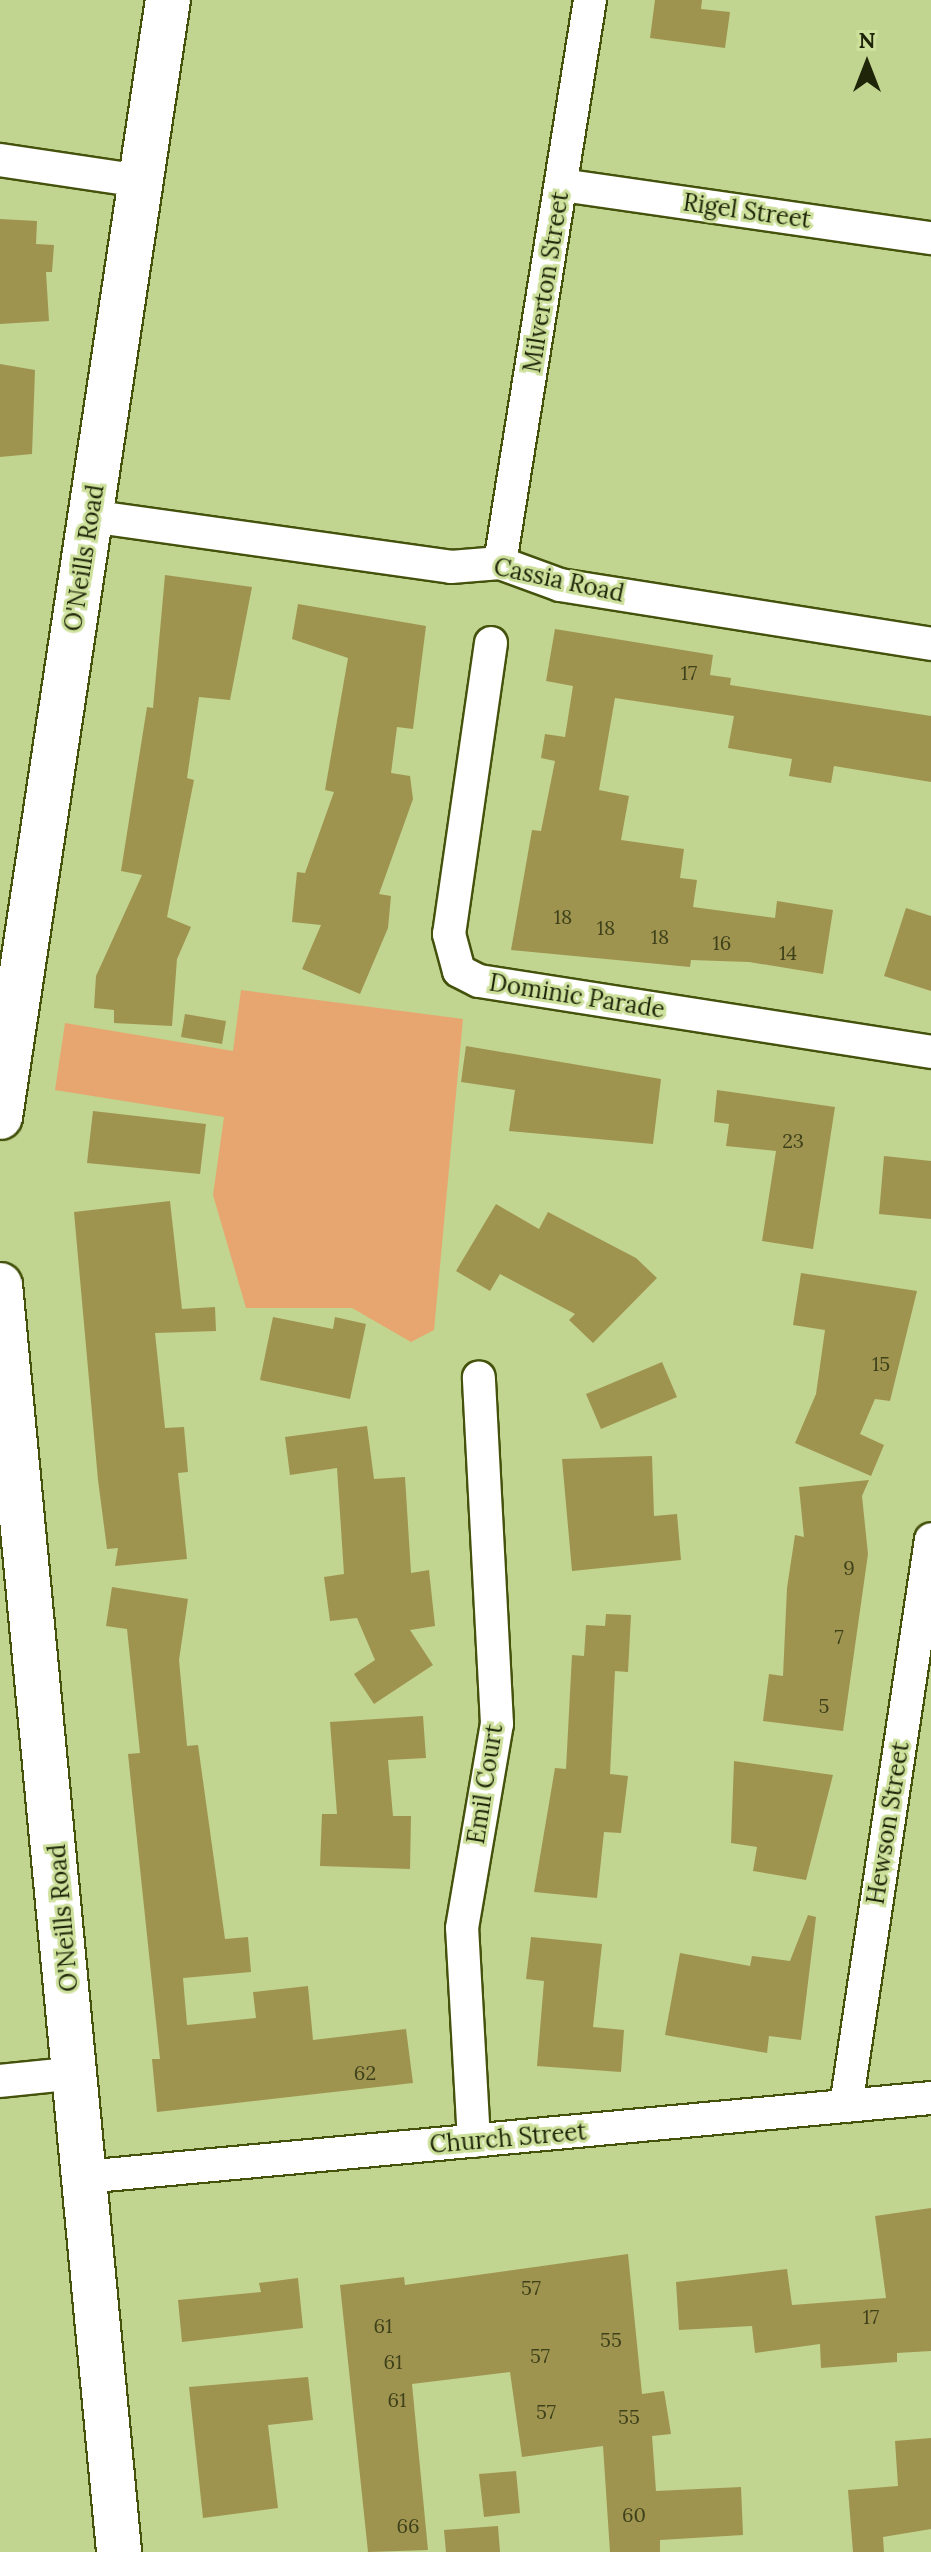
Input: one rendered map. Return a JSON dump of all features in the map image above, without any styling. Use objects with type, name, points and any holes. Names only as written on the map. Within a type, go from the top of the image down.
[{"type":"street","name":"O'Neills Road","points":[[0,1117],[168,0]]},
{"type":"street","name":"Milverton Street","points":[[500,563],[590,0]]},
{"type":"street","points":[[0,160],[140,181]]},
{"type":"street","name":"Rigel Street","points":[[562,185],[931,238]]},
{"type":"street","name":"Cassia Road","points":[[90,516],[451,567],[500,563],[560,585],[931,644]]},
{"type":"street","name":"Dominic Parade","points":[[491,643],[449,934],[459,971],[479,981],[931,1052]]},
{"type":"street","name":"O'Neills Road","points":[[0,1285],[14,1541],[78,2073],[84,2177],[119,2552]]},
{"type":"street","name":"Emil Court","points":[[474,2141],[462,1928],[497,1724],[479,1377]]},
{"type":"street","name":"Hewson Street","points":[[846,2106],[931,1539]]},
{"type":"street","points":[[0,2081],[78,2073]]},
{"type":"street","name":"Church Street","points":[[84,2177],[931,2098]]},
{"type":"shaded area","points":[[241,990],[463,1019],[434,1330],[411,1342],[352,1308],[246,1308],[213,1195],[224,1117],[55,1090],[65,1023],[233,1051]]},
{"type":"building","points":[[655,0],[702,0],[701,9],[730,12],[725,48],[650,38]]},
{"type":"building","points":[[0,219],[37,221],[36,244],[54,245],[52,272],[46,272],[49,321],[0,324]]},
{"type":"building","points":[[0,364],[35,370],[32,454],[0,457]]},
{"type":"building","points":[[165,575],[252,587],[230,700],[199,697],[187,778],[194,780],[167,917],[191,927],[177,959],[172,1026],[114,1023],[114,1010],[94,1008],[96,976],[142,875],[121,871],[147,707],[153,708]]},
{"type":"building","points":[[298,604],[426,626],[413,729],[397,727],[391,773],[410,776],[413,799],[379,894],[391,896],[388,928],[360,994],[302,969],[321,925],[292,922],[297,872],[305,873],[334,792],[325,790],[348,658],[292,639]]},
{"type":"building","points":[[555,629],[713,655],[710,675],[731,678],[730,685],[931,716],[931,782],[834,766],[831,783],[789,776],[792,759],[728,748],[734,716],[615,698],[599,790],[629,796],[621,840],[684,849],[680,878],[697,880],[693,907],[775,918],[777,901],[833,910],[823,974],[749,962],[691,960],[690,967],[511,950],[532,830],[541,831],[555,761],[541,758],[545,734],[565,737],[573,686],[546,681]]},
{"type":"building","points":[[906,908],[931,916],[931,991],[884,976]]},
{"type":"building","points":[[185,1014],[226,1021],[222,1044],[181,1037]]},
{"type":"building","points":[[466,1046],[661,1079],[653,1144],[509,1131],[515,1090],[461,1082]]},
{"type":"building","points":[[717,1090],[835,1107],[813,1249],[762,1241],[776,1151],[726,1146],[729,1124],[714,1122]]},
{"type":"building","points":[[93,1111],[206,1124],[200,1174],[87,1163]]},
{"type":"building","points":[[884,1156],[931,1161],[931,1219],[879,1214]]},
{"type":"building","points":[[170,1201],[182,1309],[215,1307],[216,1331],[155,1333],[165,1428],[184,1427],[188,1472],[178,1473],[187,1559],[115,1566],[118,1548],[107,1549],[98,1480],[74,1212]]},
{"type":"building","points":[[496,1204],[539,1229],[548,1212],[636,1258],[657,1278],[593,1343],[569,1320],[575,1314],[500,1274],[490,1291],[456,1271]]},
{"type":"building","points":[[801,1273],[917,1291],[890,1401],[875,1399],[860,1434],[884,1445],[871,1476],[795,1443],[816,1394],[825,1330],[793,1325]]},
{"type":"building","points":[[273,1317],[333,1329],[335,1317],[366,1324],[350,1399],[260,1380]]},
{"type":"building","points":[[662,1362],[677,1397],[601,1429],[586,1394]]},
{"type":"building","points":[[367,1426],[374,1479],[405,1477],[411,1573],[429,1570],[435,1626],[410,1630],[433,1665],[374,1704],[354,1674],[375,1660],[357,1618],[330,1621],[324,1577],[344,1574],[337,1468],[290,1475],[285,1437]]},
{"type":"building","points":[[652,1456],[654,1516],[677,1514],[681,1560],[572,1571],[562,1459]]},
{"type":"building","points":[[869,1480],[862,1496],[868,1554],[843,1731],[763,1721],[769,1674],[783,1676],[787,1588],[795,1535],[804,1537],[799,1487]]},
{"type":"building","points":[[112,1587],[188,1599],[179,1660],[187,1746],[198,1745],[225,1939],[248,1937],[251,1972],[183,1978],[187,2025],[256,2018],[253,1992],[308,1986],[313,2040],[406,2029],[413,2083],[157,2112],[152,2059],[160,2059],[128,1754],[140,1753],[127,1629],[106,1626]]},
{"type":"building","points":[[606,1614],[631,1615],[628,1672],[615,1671],[610,1774],[628,1776],[621,1833],[604,1832],[597,1898],[534,1892],[555,1768],[566,1769],[572,1655],[584,1656],[586,1625],[605,1626]]},
{"type":"building","points":[[423,1716],[426,1758],[388,1760],[393,1816],[411,1816],[410,1869],[320,1866],[322,1814],[337,1814],[330,1722]]},
{"type":"building","points":[[734,1761],[833,1775],[806,1880],[753,1871],[757,1847],[731,1843]]},
{"type":"building","points":[[808,1915],[816,1917],[801,2040],[769,2036],[767,2053],[665,2035],[680,1953],[750,1966],[752,1956],[790,1961]]},
{"type":"building","points":[[531,1937],[602,1944],[593,2027],[624,2030],[621,2072],[537,2066],[544,1981],[526,1979]]},
{"type":"building","points":[[931,2208],[931,2351],[897,2353],[897,2362],[821,2368],[820,2344],[755,2353],[752,2326],[679,2330],[676,2282],[787,2269],[792,2305],[886,2298],[875,2216]]},
{"type":"building","points":[[628,2254],[642,2394],[664,2391],[671,2434],[652,2436],[656,2491],[741,2487],[743,2535],[660,2540],[660,2552],[610,2552],[603,2446],[522,2457],[510,2372],[412,2384],[428,2550],[368,2552],[340,2285],[404,2277],[405,2285]]},
{"type":"building","points":[[298,2278],[303,2328],[182,2342],[178,2300],[261,2292],[259,2283]]},
{"type":"building","points":[[308,2377],[313,2420],[268,2425],[278,2508],[203,2518],[189,2387]]},
{"type":"building","points":[[931,2438],[931,2529],[883,2537],[884,2552],[853,2552],[848,2490],[898,2486],[895,2441]]},
{"type":"building","points":[[516,2471],[520,2513],[484,2517],[479,2474]]},
{"type":"building","points":[[498,2526],[500,2552],[446,2552],[444,2530]]}]
